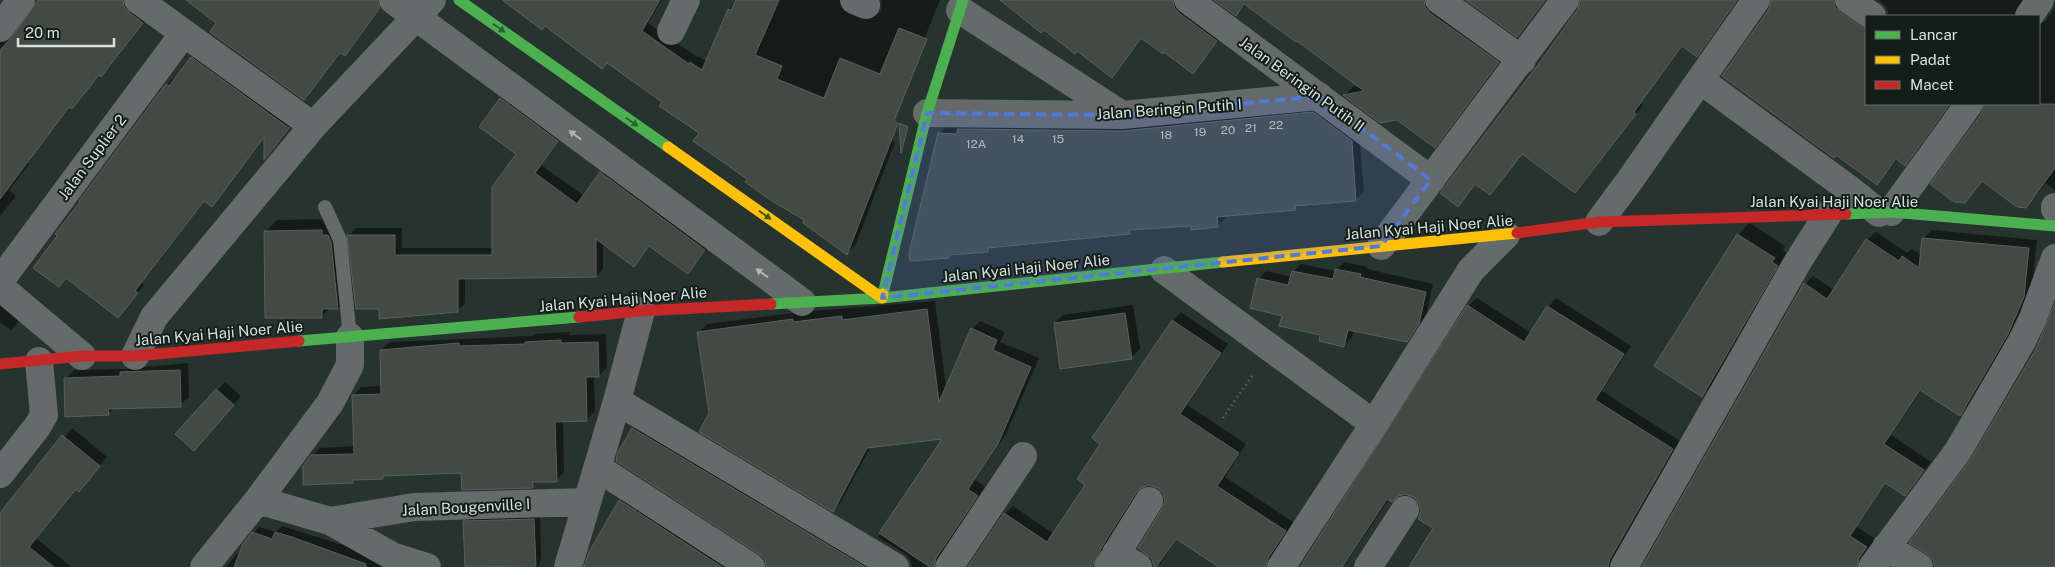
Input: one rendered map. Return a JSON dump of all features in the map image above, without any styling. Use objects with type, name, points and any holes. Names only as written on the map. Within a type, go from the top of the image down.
[{"type":"street","points":[[0,28],[20,0]]},
{"type":"street","points":[[138,0],[312,126]]},
{"type":"street","points":[[394,0],[424,9],[802,302]]},
{"type":"street","points":[[459,0],[882,298],[927,114],[962,5],[1122,116]]},
{"type":"street","points":[[671,31],[686,0]]},
{"type":"street","name":"Jalan Beringin Putih II","points":[[1188,0],[1423,174]]},
{"type":"street","points":[[1439,0],[1522,60]]},
{"type":"street","points":[[1381,246],[1423,174],[1522,60],[1565,0]]},
{"type":"street","points":[[1599,222],[1756,0]]},
{"type":"street","points":[[1849,0],[1871,15]]},
{"type":"street","points":[[2030,15],[2040,0]]},
{"type":"street","points":[[135,356],[154,317],[312,126],[424,9]]},
{"type":"street","name":"Jalan Suplier 2","points":[[0,281],[184,33]]},
{"type":"street","points":[[1700,80],[1849,189],[1885,213],[1968,105]]},
{"type":"street","name":"Jalan Beringin Putih I","points":[[927,114],[1122,116],[1319,96]]},
{"type":"street","name":"Jalan Kyai Haji Noer Alie","points":[[0,364],[82,356],[135,356],[222,346],[350,337],[641,311],[882,298],[1381,246],[1506,235],[1599,222],[1885,213],[2055,226]]},
{"type":"street","points":[[1624,567],[1797,263],[1828,214]]},
{"type":"street","points":[[1280,567],[1374,424],[1471,270],[1506,235]]},
{"type":"street","points":[[1919,567],[1879,557],[1958,451],[2022,341],[2033,318],[2055,258]]},
{"type":"street","points":[[1164,270],[1374,424]]},
{"type":"street","points":[[0,287],[82,356]]},
{"type":"street","points":[[568,567],[598,468],[641,311]]},
{"type":"street","points":[[204,567],[258,500],[330,403],[350,365],[350,337]]},
{"type":"street","points":[[0,474],[37,427],[44,415],[39,361]]},
{"type":"street","points":[[617,401],[895,567]]},
{"type":"street","points":[[949,567],[1022,456]]},
{"type":"street","points":[[598,468],[751,567]]},
{"type":"street","name":"Jalan Bougenville I","points":[[258,500],[330,521],[414,507],[587,502]]},
{"type":"street","points":[[1121,562],[1149,501]]},
{"type":"street","points":[[1368,567],[1405,510]]},
{"type":"street","points":[[330,521],[392,556],[427,567]]},
{"type":"lane","points":[[325,207],[340,240],[350,337]]},
{"type":"path","points":[[1223,418],[1271,350]]},
{"type":"highlighted area","points":[[1319,96],[1431,180],[1381,246],[882,298],[927,113],[1122,115]]},
{"type":"building","points":[[38,0],[123,0],[124,7],[143,23],[101,77],[99,75],[72,109],[69,107],[0,199],[0,50],[12,37]]},
{"type":"building","points":[[186,0],[378,0],[380,8],[345,56],[340,53],[304,100],[210,32],[216,23]]},
{"type":"building","points":[[502,0],[660,0],[642,31],[689,64],[690,62],[702,70],[728,9],[731,10],[736,0],[779,0],[755,55],[782,66],[777,79],[824,98],[840,58],[880,74],[899,28],[927,39],[894,121],[898,123],[847,255],[803,223],[804,220],[745,182],[747,179],[693,141],[699,133],[659,106],[662,102],[607,63],[602,69],[545,26],[542,30]]},
{"type":"building","points":[[1000,0],[1173,0],[1174,7],[1179,13],[1217,41],[1193,74],[1164,52],[1163,54],[1141,38],[1112,78],[1077,51],[1075,54],[1044,30],[1041,33]]},
{"type":"building","points":[[1214,0],[1424,0],[1425,7],[1430,13],[1499,62],[1435,148],[1397,120],[1380,123],[1343,95],[1364,91],[1244,4],[1236,16]]},
{"type":"building","points":[[1466,0],[1545,0],[1517,37]]},
{"type":"building","points":[[1580,0],[1737,0],[1697,57],[1682,46],[1634,112],[1636,114],[1575,193],[1522,154],[1490,195],[1475,184],[1458,207],[1440,193],[1535,69],[1578,9]]},
{"type":"building","points":[[1771,0],[1834,0],[1835,7],[1840,12],[1865,29],[1865,105],[1949,105],[1905,166],[1896,159],[1877,185],[1836,155],[1834,158],[1722,76],[1769,9]]},
{"type":"building","points":[[191,57],[289,128],[264,160],[264,137],[212,207],[204,201],[135,291],[138,293],[118,318],[66,278],[59,287],[33,268],[57,236],[55,234],[166,84],[169,86]]},
{"type":"building","points":[[500,98],[558,141],[535,173],[577,204],[600,172],[705,250],[688,274],[649,246],[634,267],[596,239],[596,277],[458,279],[458,312],[379,319],[379,309],[356,309],[347,235],[395,235],[395,255],[492,255],[492,187],[516,154],[479,127]]},
{"type":"building","points":[[2055,104],[2055,168],[2026,208],[2017,207],[1982,181],[1965,203],[1954,202],[1930,184],[1982,113],[1984,105]]},
{"type":"building","points":[[1313,112],[1352,141],[1356,201],[1295,206],[1296,210],[1217,217],[1218,227],[1191,230],[1191,226],[1129,230],[1130,234],[988,248],[988,252],[910,261],[909,253],[938,133],[957,134],[957,129],[1123,131]]},
{"type":"building","points":[[899,123],[908,127],[901,153]]},
{"type":"building","points":[[322,230],[322,235],[328,235],[331,242],[338,309],[322,309],[322,318],[265,318],[264,231]]},
{"type":"building","points":[[1737,234],[1775,258],[1772,262],[1778,266],[1702,397],[1654,366]]},
{"type":"building","points":[[1922,238],[2029,248],[2024,297],[2008,334],[1960,416],[1920,390],[1884,444],[1924,470],[1905,496],[1885,483],[1850,536],[1867,547],[1859,558],[1857,567],[1642,567],[1804,283],[1827,299],[1866,239],[1899,261],[1902,256],[1919,268]]},
{"type":"building","points":[[1335,269],[1361,274],[1360,277],[1426,292],[1419,324],[1407,342],[1348,330],[1344,347],[1319,341],[1320,335],[1279,326],[1282,316],[1250,308],[1257,278],[1288,285],[1292,271],[1333,279]]},
{"type":"building","points":[[2055,303],[2055,567],[1935,567],[1933,560],[1927,554],[1909,543],[1971,459],[2036,349]]},
{"type":"building","points":[[1467,305],[1524,342],[1547,306],[1624,354],[1595,400],[1673,449],[1610,559],[1608,567],[1409,567],[1433,528],[1418,519],[1421,511],[1419,503],[1414,497],[1405,494],[1398,496],[1392,502],[1387,499],[1342,567],[1300,567]]},
{"type":"building","points":[[927,309],[939,402],[971,328],[997,340],[993,350],[1031,367],[998,444],[968,489],[978,496],[936,558],[934,567],[930,567],[879,533],[942,439],[867,448],[833,512],[699,432],[709,413],[697,332],[793,319],[793,322],[842,316],[842,320]]},
{"type":"building","points":[[1125,313],[1132,359],[1060,369],[1054,323]]},
{"type":"building","points":[[1172,320],[1221,353],[1180,414],[1239,453],[1217,486],[1286,531],[1268,558],[1266,567],[1219,567],[1176,539],[1156,567],[1154,567],[1152,559],[1138,548],[1165,501],[1163,494],[1158,488],[1149,485],[1141,488],[1136,493],[1103,545],[1092,567],[968,567],[1004,513],[1047,542],[1085,485],[1077,479],[1100,444],[1092,438]]},
{"type":"building","points":[[561,340],[561,343],[598,342],[599,377],[586,377],[587,421],[555,422],[557,482],[533,482],[533,488],[462,490],[461,473],[383,476],[383,479],[353,480],[353,483],[303,485],[303,466],[311,455],[354,454],[352,395],[381,394],[380,350],[459,343],[459,346],[525,344],[525,342]]},
{"type":"building","points":[[180,370],[181,407],[108,409],[109,415],[65,417],[64,378],[120,376],[120,372]]},
{"type":"building","points":[[216,389],[234,405],[194,451],[175,434]]},
{"type":"building","points":[[632,428],[865,567],[766,567],[765,559],[759,554],[616,461],[618,452]]},
{"type":"building","points":[[62,435],[100,466],[79,492],[76,489],[29,547],[54,567],[0,567],[0,513]]},
{"type":"building","points":[[619,500],[722,567],[584,567],[589,552]]},
{"type":"building","points":[[534,519],[536,566],[465,567],[463,521]]},
{"type":"building","points":[[252,532],[272,539],[275,532],[292,537],[366,564],[366,567],[234,567],[243,544]]},
{"type":"traffic: fast","points":[[459,0],[668,147]]},
{"type":"traffic: fast","points":[[883,294],[927,113],[963,0]]},
{"type":"traffic: fast","points":[[1846,214],[1891,212],[2055,226]]},
{"type":"traffic: fast","points":[[771,304],[882,298],[1223,262]]},
{"type":"traffic: fast","points":[[299,341],[579,317]]},
{"type":"traffic: slow","points":[[668,147],[882,298],[883,294]]},
{"type":"traffic: slow","points":[[1223,262],[1517,233]]},
{"type":"traffic: jam","points":[[1517,233],[1599,222],[1846,214]]},
{"type":"traffic: jam","points":[[579,317],[641,311],[771,304]]},
{"type":"traffic: jam","points":[[0,364],[82,356],[135,356],[299,341]]}]
